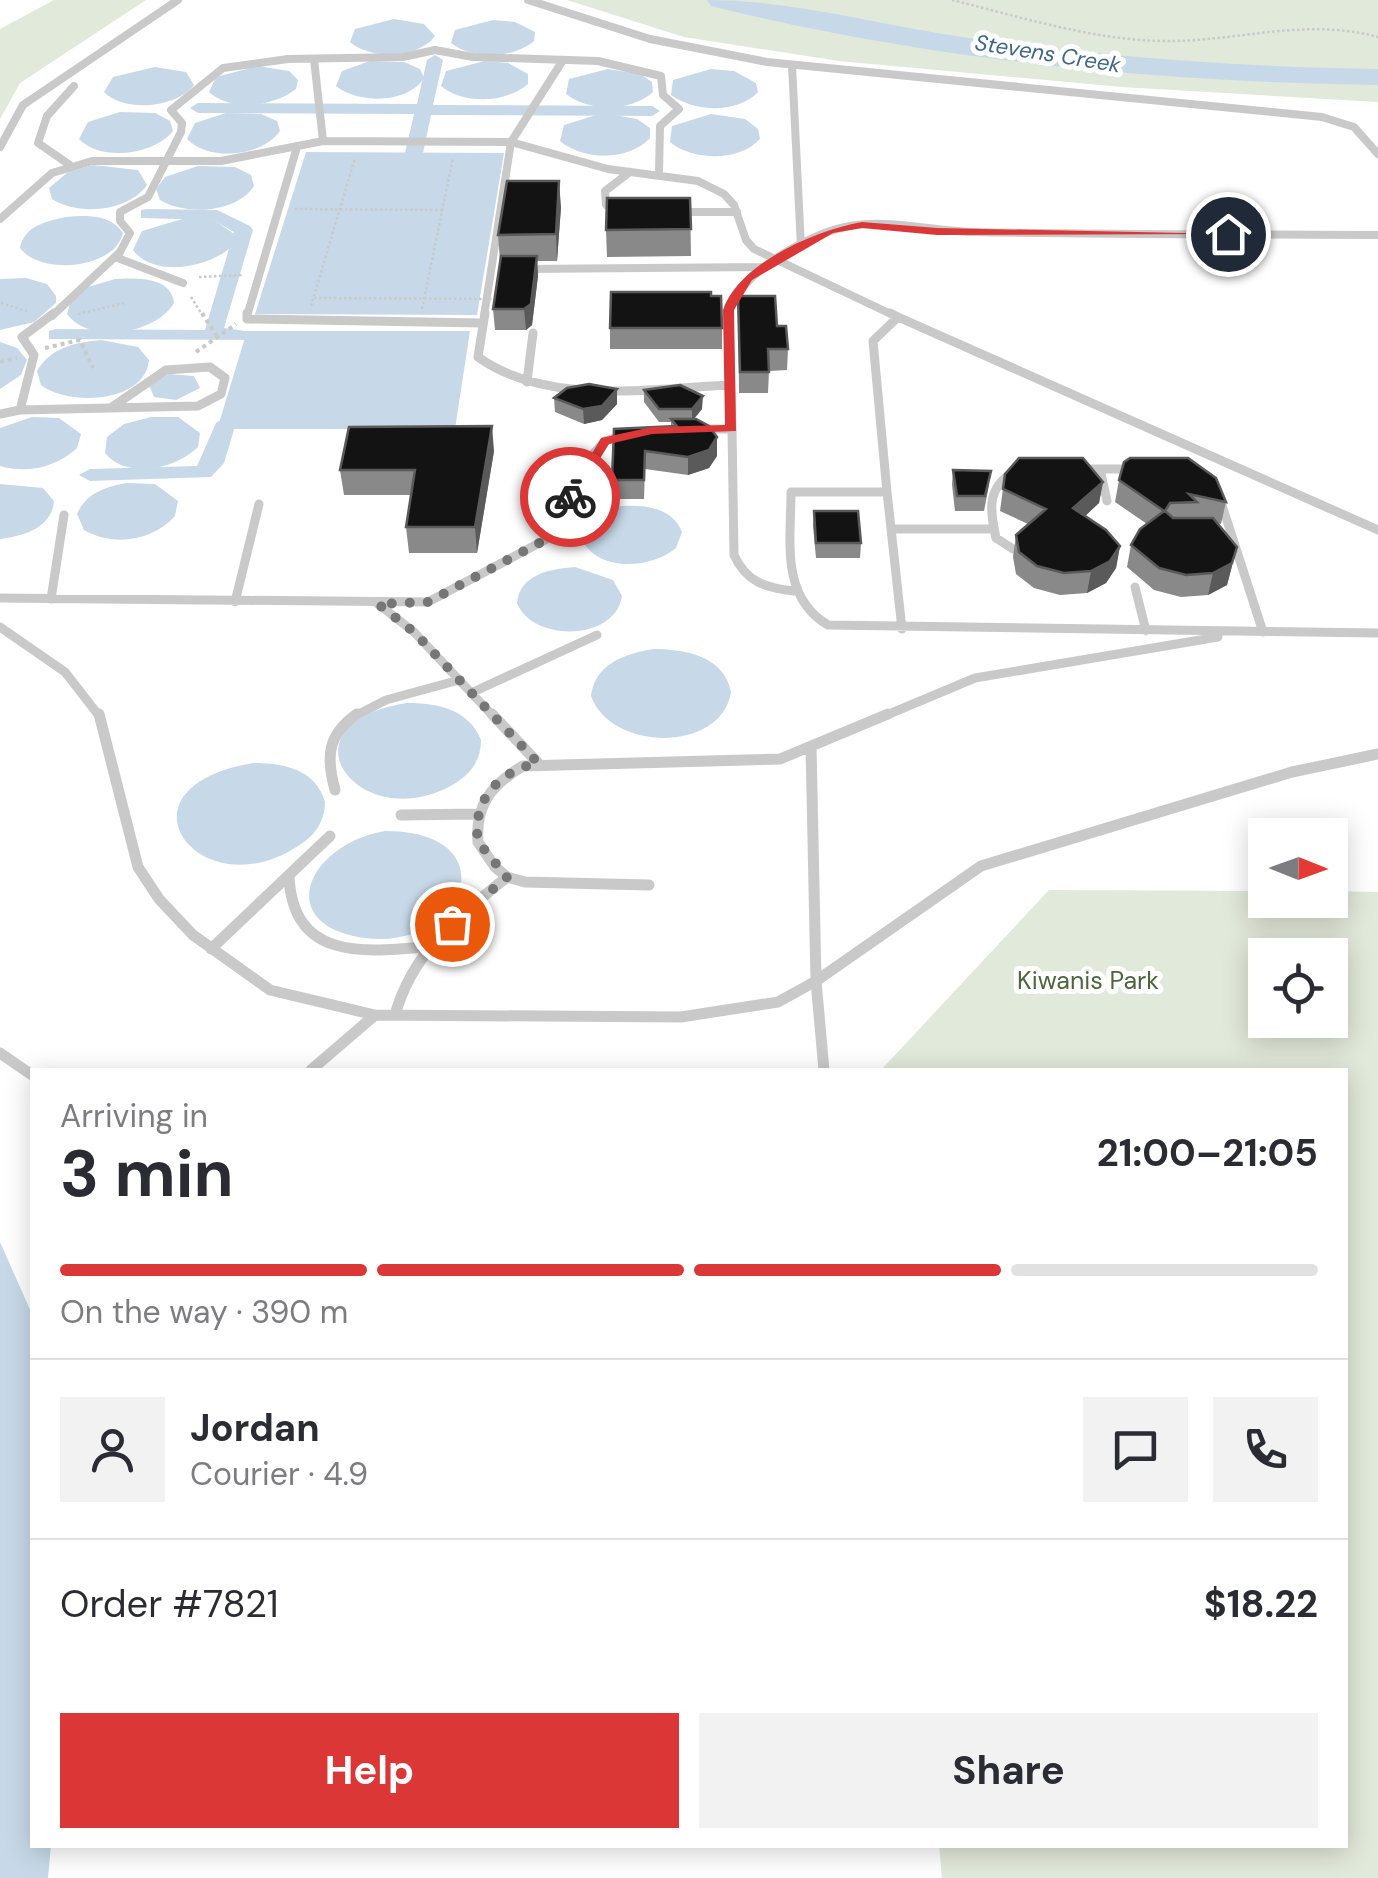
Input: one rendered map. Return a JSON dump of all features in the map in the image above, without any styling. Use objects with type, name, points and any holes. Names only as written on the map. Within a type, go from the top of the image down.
[{"type":"lane","points":[[0,147],[22,105],[178,0]]},
{"type":"lane","points":[[528,0],[682,48],[792,64],[1322,117],[1354,127],[1378,154]]},
{"type":"lane","points":[[20,410],[34,362],[31,351],[22,342],[26,332],[50,318],[72,292],[116,257],[130,233],[120,221],[120,212],[148,196],[182,126],[171,110],[192,96],[206,76],[235,66],[402,57],[441,50],[468,57],[563,60],[643,69],[661,76],[664,95],[679,109],[660,126],[659,173]]},
{"type":"lane","points":[[314,59],[323,141]]},
{"type":"lane","points":[[563,60],[510,142],[480,322],[478,357],[488,368],[527,382],[575,387],[730,385]]},
{"type":"lane","points":[[792,64],[800,248]]},
{"type":"lane","points":[[70,165],[38,143],[47,116],[74,86]]},
{"type":"lane","points":[[0,219],[43,180],[70,165],[168,159],[221,161],[323,141],[510,142],[630,172],[659,173],[698,182],[724,194],[737,212],[746,240],[778,260],[1378,530]]},
{"type":"lane","points":[[297,147],[246,306],[247,319],[480,322]]},
{"type":"lane","points":[[630,172],[612,183],[604,197],[614,210],[636,212]]},
{"type":"lane","points":[[670,212],[737,212]]},
{"type":"lane","points":[[794,591],[765,588],[740,570],[734,554],[728,310],[734,293],[766,267],[830,231],[862,225],[937,232],[1378,235]]},
{"type":"lane","points":[[116,257],[182,282]]},
{"type":"lane","points":[[490,269],[766,267]]},
{"type":"lane","points":[[898,317],[873,341],[902,628]]},
{"type":"lane","points":[[527,382],[534,333]]},
{"type":"lane","points":[[0,414],[20,410],[198,406],[221,394],[224,378],[210,367],[166,370],[112,407]]},
{"type":"lane","points":[[690,429],[732,428]]},
{"type":"lane","points":[[0,598],[428,602],[545,540],[594,453],[605,441],[638,432]]},
{"type":"lane","points":[[1013,549],[998,543],[989,499],[1001,478],[1029,469]]},
{"type":"lane","points":[[1064,469],[1150,469]]},
{"type":"lane","points":[[1100,469],[1108,501]]},
{"type":"lane","points":[[1212,488],[1231,532],[1257,632]]},
{"type":"lane","points":[[887,492],[790,492],[794,591],[810,618],[828,625],[902,628],[1378,633]]},
{"type":"lane","points":[[235,602],[260,504]]},
{"type":"lane","points":[[51,599],[64,515]]},
{"type":"lane","points":[[891,529],[994,529]]},
{"type":"lane","points":[[1216,532],[1231,532]]},
{"type":"lane","points":[[1135,587],[1146,631]]},
{"type":"lane","points":[[378,604],[414,632],[538,763]]},
{"type":"lane","points":[[0,626],[65,672],[98,709],[138,866],[159,900],[211,949],[270,990],[375,1014],[718,1014],[778,1002],[980,866],[1292,772],[1378,754]]},
{"type":"lane","points":[[648,885],[546,885],[507,877],[478,842],[476,814],[499,780],[538,763],[780,759],[974,678],[1257,632]]},
{"type":"lane","points":[[471,693],[597,635]]},
{"type":"lane","points":[[335,790],[326,764],[328,750],[344,722],[373,704],[459,680]]},
{"type":"lane","points":[[812,746],[816,980],[824,1068]]},
{"type":"lane","points":[[401,815],[476,814]]},
{"type":"lane","points":[[211,949],[330,836]]},
{"type":"lane","points":[[289,875],[291,910],[314,936],[358,950],[424,947]]},
{"type":"lane","points":[[396,1015],[406,977],[424,947],[507,877]]},
{"type":"lane","points":[[313,1068],[375,1014]]},
{"type":"lane","points":[[0,1052],[30,1074]]},
{"type":"path","points":[[952,0],[1065,28],[1159,41],[1318,26],[1378,37]]},
{"type":"path","points":[[309,314],[356,152]]},
{"type":"path","points":[[421,315],[454,153]]},
{"type":"path","points":[[288,209],[442,210]]},
{"type":"path","points":[[222,330],[213,336],[182,282],[236,275]]},
{"type":"path","points":[[314,298],[499,299]]},
{"type":"path","points":[[1,302],[30,312]]},
{"type":"path","points":[[69,316],[124,304]]},
{"type":"path","points":[[31,351],[81,343],[93,368]]},
{"type":"green space","points":[[54,0],[146,0],[20,83],[0,119],[0,29]]},
{"type":"green space","points":[[567,0],[1378,0],[1378,102],[1122,87],[839,61],[684,37]]},
{"type":"green space","name":"Kiwanis Park","points":[[1049,890],[1248,891],[1248,918],[1348,918],[1348,891],[1378,892],[1378,1878],[942,1878],[939,1848],[1348,1848],[1348,1068],[883,1068]]},
{"type":"water","points":[[394,19],[424,24],[435,36],[418,49],[394,54],[370,52],[350,42],[355,29]]},
{"type":"water","points":[[493,20],[515,22],[535,32],[534,41],[515,51],[493,55],[470,52],[451,43],[455,30]]},
{"type":"water","points":[[370,61],[404,62],[420,69],[424,78],[417,87],[395,97],[357,96],[336,86],[342,71]]},
{"type":"water","points":[[485,61],[508,63],[528,74],[528,84],[508,95],[485,99],[461,96],[441,86],[446,71]]},
{"type":"water","points":[[258,66],[289,71],[298,80],[296,89],[276,100],[252,105],[229,102],[209,92],[216,77]]},
{"type":"water","points":[[155,67],[186,72],[194,85],[175,99],[150,105],[124,103],[104,92],[113,77]]},
{"type":"water","points":[[608,69],[640,74],[652,82],[653,92],[633,103],[610,107],[586,104],[566,94],[569,79]]},
{"type":"water","points":[[711,69],[734,71],[756,83],[758,92],[739,104],[715,108],[691,105],[671,95],[673,80]]},
{"type":"water","points":[[120,112],[155,113],[170,121],[173,131],[153,146],[127,153],[100,151],[79,139],[88,122]]},
{"type":"water","points":[[226,113],[261,114],[277,121],[280,131],[261,146],[235,153],[208,151],[187,139],[195,123]]},
{"type":"water","points":[[603,113],[637,119],[650,128],[650,138],[630,151],[606,156],[581,152],[560,141],[564,125]]},
{"type":"water","points":[[711,114],[745,119],[758,129],[760,139],[740,152],[716,156],[691,153],[670,142],[672,126]]},
{"type":"water","points":[[306,152],[504,153],[477,315],[255,314]]},
{"type":"water","points":[[93,165],[138,170],[147,185],[128,201],[103,208],[76,208],[52,199],[49,188],[68,172]]},
{"type":"water","points":[[198,166],[235,167],[251,175],[254,186],[236,202],[210,209],[184,208],[160,200],[156,189],[165,177]]},
{"type":"water","points":[[66,217],[105,219],[123,233],[106,254],[76,264],[44,263],[20,248],[31,230]]},
{"type":"water","points":[[189,217],[214,220],[234,234],[231,247],[209,260],[181,267],[154,264],[133,250],[142,231]]},
{"type":"water","points":[[26,278],[47,284],[56,303],[34,322],[0,330],[0,279]]},
{"type":"water","points":[[115,279],[160,283],[174,303],[153,322],[122,332],[90,330],[67,314],[71,300],[88,287]]},
{"type":"water","points":[[247,331],[470,331],[455,429],[229,429],[230,423],[219,423]]},
{"type":"water","points":[[101,340],[138,347],[149,360],[144,375],[134,385],[120,393],[86,398],[53,392],[41,385],[37,371],[49,357],[73,345]]},
{"type":"water","points":[[0,342],[17,348],[27,360],[21,375],[0,389]]},
{"type":"water","points":[[169,374],[194,376],[200,388],[176,400],[154,397],[149,385]]},
{"type":"water","points":[[32,417],[59,418],[81,434],[77,448],[41,467],[0,466],[0,428]]},
{"type":"water","points":[[151,417],[178,417],[200,433],[198,447],[165,466],[138,469],[126,467],[105,453],[107,437],[124,424]]},
{"type":"water","points":[[126,483],[155,484],[178,501],[175,516],[156,531],[132,539],[107,538],[84,530],[77,514],[86,501],[104,489]]},
{"type":"water","points":[[0,484],[43,488],[54,501],[48,518],[27,533],[0,539]]},
{"type":"water","points":[[621,506],[648,507],[672,517],[682,532],[676,548],[639,563],[611,562],[599,557],[581,538],[585,524],[601,512]]},
{"type":"water","points":[[575,567],[613,580],[622,596],[616,611],[605,622],[590,629],[555,630],[526,616],[517,603],[519,593],[530,579]]},
{"type":"water","points":[[653,649],[690,653],[720,670],[731,692],[723,712],[708,727],[664,738],[619,727],[602,714],[591,696],[598,676],[613,662]]},
{"type":"water","points":[[407,703],[430,704],[460,715],[476,730],[481,747],[474,766],[454,784],[419,797],[388,798],[362,788],[345,772],[338,752],[345,732],[367,715]]},
{"type":"water","points":[[253,763],[297,770],[314,782],[325,802],[318,827],[298,846],[262,862],[229,864],[202,855],[184,838],[177,817],[184,796],[209,776]]},
{"type":"water","points":[[385,831],[424,836],[449,850],[460,868],[460,889],[449,910],[428,927],[400,937],[365,938],[336,930],[318,918],[310,902],[311,884],[320,867],[336,851]]},
{"type":"water","points":[[0,1242],[30,1310],[30,1848],[51,1848],[48,1878],[0,1878]]},
{"type":"building","points":[[507,181],[559,181],[556,234],[498,235]]},
{"type":"building","points":[[607,198],[690,198],[691,229],[606,230]]},
{"type":"building","points":[[501,256],[537,256],[531,304],[524,309],[493,309]]},
{"type":"building","points":[[611,292],[711,292],[711,296],[721,296],[722,328],[610,328]]},
{"type":"building","points":[[738,296],[775,296],[777,326],[786,326],[788,349],[768,349],[769,372],[740,372]]},
{"type":"building","points":[[589,384],[617,389],[602,406],[583,409],[554,398],[567,388]]},
{"type":"building","points":[[680,385],[703,396],[692,409],[659,409],[644,390]]},
{"type":"building","points":[[671,419],[696,419],[709,426],[717,437],[709,450],[688,457],[645,451],[644,480],[612,480],[614,429],[677,426]]},
{"type":"building","points":[[492,426],[475,527],[406,527],[415,470],[340,470],[349,427]]},
{"type":"building","points":[[1019,458],[1083,458],[1103,482],[1073,508],[1106,530],[1120,546],[1110,561],[1091,571],[1064,573],[1037,566],[1019,552],[1016,535],[1046,509],[1003,489],[1005,474]]},
{"type":"building","points":[[1130,458],[1188,458],[1216,478],[1226,502],[1189,494],[1197,502],[1170,503],[1165,511],[1173,518],[1213,518],[1237,547],[1232,563],[1213,573],[1186,575],[1159,568],[1131,545],[1140,529],[1164,511],[1119,480],[1124,462]]},
{"type":"building","points":[[953,470],[991,471],[985,496],[957,496]]},
{"type":"building","points":[[814,511],[858,511],[861,543],[816,543]]},
{"type":"waterway","name":"Stevens Creek","points":[[720,0],[882,32],[1047,56],[1212,72],[1378,77]]},
{"type":"waterway","points":[[424,109],[435,60]]},
{"type":"waterway","points":[[198,108],[424,109]]},
{"type":"waterway","points":[[414,153],[424,109]]},
{"type":"waterway","points":[[424,109],[652,111]]},
{"type":"waterway","points":[[147,214],[217,215],[244,230],[214,328],[218,336]]},
{"type":"waterway","points":[[56,335],[218,336]]},
{"type":"waterway","points":[[218,336],[245,336]]},
{"type":"waterway","points":[[90,475],[203,472],[213,463],[226,423]]},
{"type":"way so far","points":[[452,924],[507,877],[485,856],[478,842],[476,814],[480,802],[499,780],[523,766],[538,763],[414,632],[378,604],[428,602],[545,540],[570,497]]},
{"type":"route","points":[[570,497],[605,441],[652,430],[732,428],[728,310],[734,293],[748,278],[830,231],[862,225],[937,232],[1228,234]]}]
